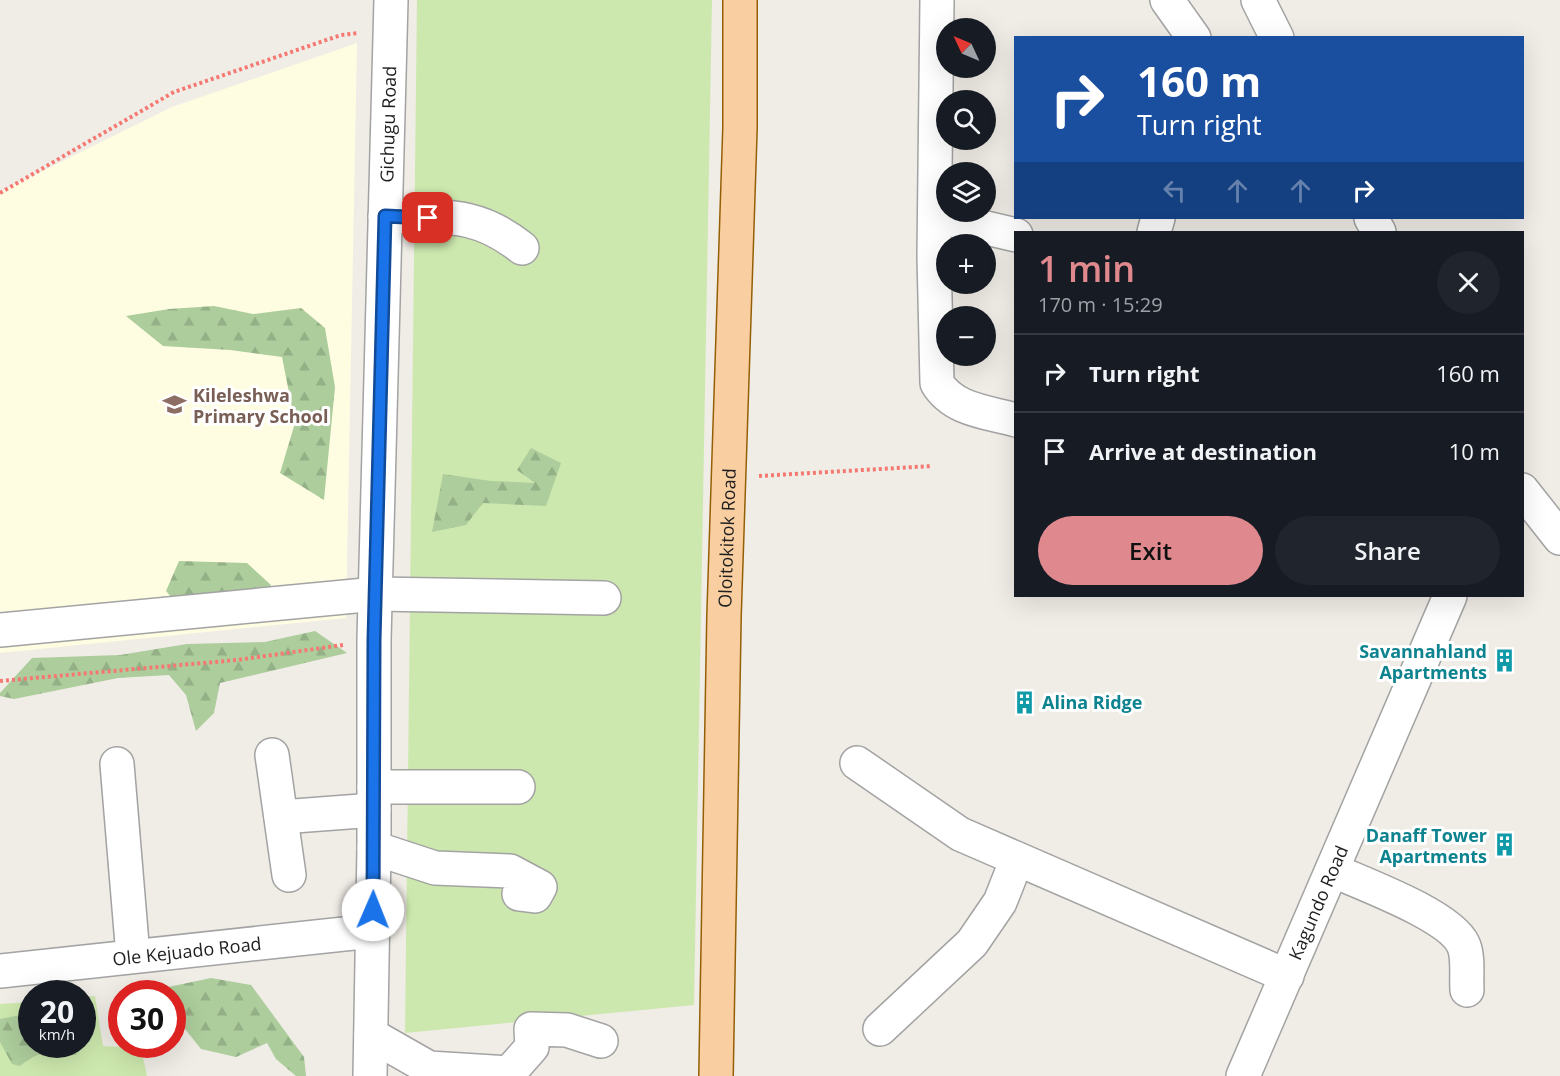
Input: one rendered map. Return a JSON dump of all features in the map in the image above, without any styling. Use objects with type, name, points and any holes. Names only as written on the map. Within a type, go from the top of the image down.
[{"type":"main road","name":"Oloitokitok Road","points":[[716,1076],[728,478],[740,140],[740,0]]},
{"type":"street","points":[[937,0],[935,216],[937,383],[945,396],[956,404],[1014,419]]},
{"type":"street","points":[[1167,0],[1193,36]]},
{"type":"street","points":[[1258,0],[1276,36]]},
{"type":"street","name":"Gichugu Road","points":[[370,1076],[374,848],[374,640],[390,15]]},
{"type":"street","points":[[385,216],[471,219],[502,233],[522,249]]},
{"type":"street","points":[[935,216],[1014,236]]},
{"type":"street","points":[[1524,493],[1560,538]]},
{"type":"street","points":[[0,630],[376,594],[604,598]]},
{"type":"street","name":"Kagundo Road","points":[[1243,1076],[1450,597]]},
{"type":"street","points":[[272,755],[289,874]]},
{"type":"street","points":[[856,763],[960,834],[1287,976]]},
{"type":"street","points":[[117,764],[133,956]]},
{"type":"street","points":[[281,817],[374,799],[518,787]]},
{"type":"street","points":[[374,848],[435,868],[510,871],[540,887],[535,896],[519,894]]},
{"type":"street","points":[[880,1029],[972,943],[1000,902],[1017,859]]},
{"type":"street","points":[[1332,870],[1430,915],[1451,928],[1464,947],[1467,990]]},
{"type":"street","name":"Ole Kejuado Road","points":[[0,971],[372,931]]},
{"type":"street","points":[[372,1035],[429,1068],[509,1073],[532,1047],[531,1029],[567,1030],[601,1041]]},
{"type":"path","points":[[0,193],[174,92],[341,35],[390,15]]},
{"type":"path","points":[[728,478],[932,466]]},
{"type":"path","points":[[0,681],[237,660],[374,640]]},
{"type":"shaded area","name":"Kileleshwa Primary School","points":[[357,43],[346,618],[0,653],[0,192],[172,107]]},
{"type":"green space","points":[[417,0],[712,0],[694,1005],[405,1033]]},
{"type":"green space","points":[[214,306],[253,314],[301,308],[325,328],[335,387],[324,500],[280,473],[295,423],[282,357],[230,350],[163,346],[126,316],[169,309]]},
{"type":"green space","points":[[531,448],[561,463],[546,506],[483,503],[466,525],[432,532],[443,474],[491,481],[535,483],[517,470]]},
{"type":"green space","points":[[179,561],[247,563],[271,585],[246,620],[194,624],[166,591]]},
{"type":"green space","points":[[315,631],[347,653],[220,683],[214,713],[196,731],[186,695],[169,675],[118,678],[14,699],[0,696],[0,693],[32,658],[120,655],[187,644],[265,642]]},
{"type":"green space","points":[[211,978],[251,985],[304,1057],[306,1076],[296,1076],[276,1059],[267,1043],[236,1057],[201,1049],[186,1030],[186,983]]},
{"type":"green space","points":[[96,1002],[103,1046],[108,1046],[108,1058],[143,1058],[147,1076],[0,1076],[0,1004],[18,1003],[18,1058],[96,1058]]},
{"type":"green space","points":[[18,1016],[18,1058],[32,1058],[20,1066],[12,1064],[0,1042],[0,1019]]},
{"type":"place","name":"Kileleshwa Primary School","points":[[175,405]]},
{"type":"place","name":"Savannahland Apartments","points":[[1505,661]]},
{"type":"place","name":"Alina Ridge","points":[[1024,702]]},
{"type":"place","name":"Danaff Tower Apartments","points":[[1505,845]]},
{"type":"route","points":[[373,910],[374,640],[380,480],[385,216],[428,218]]}]
